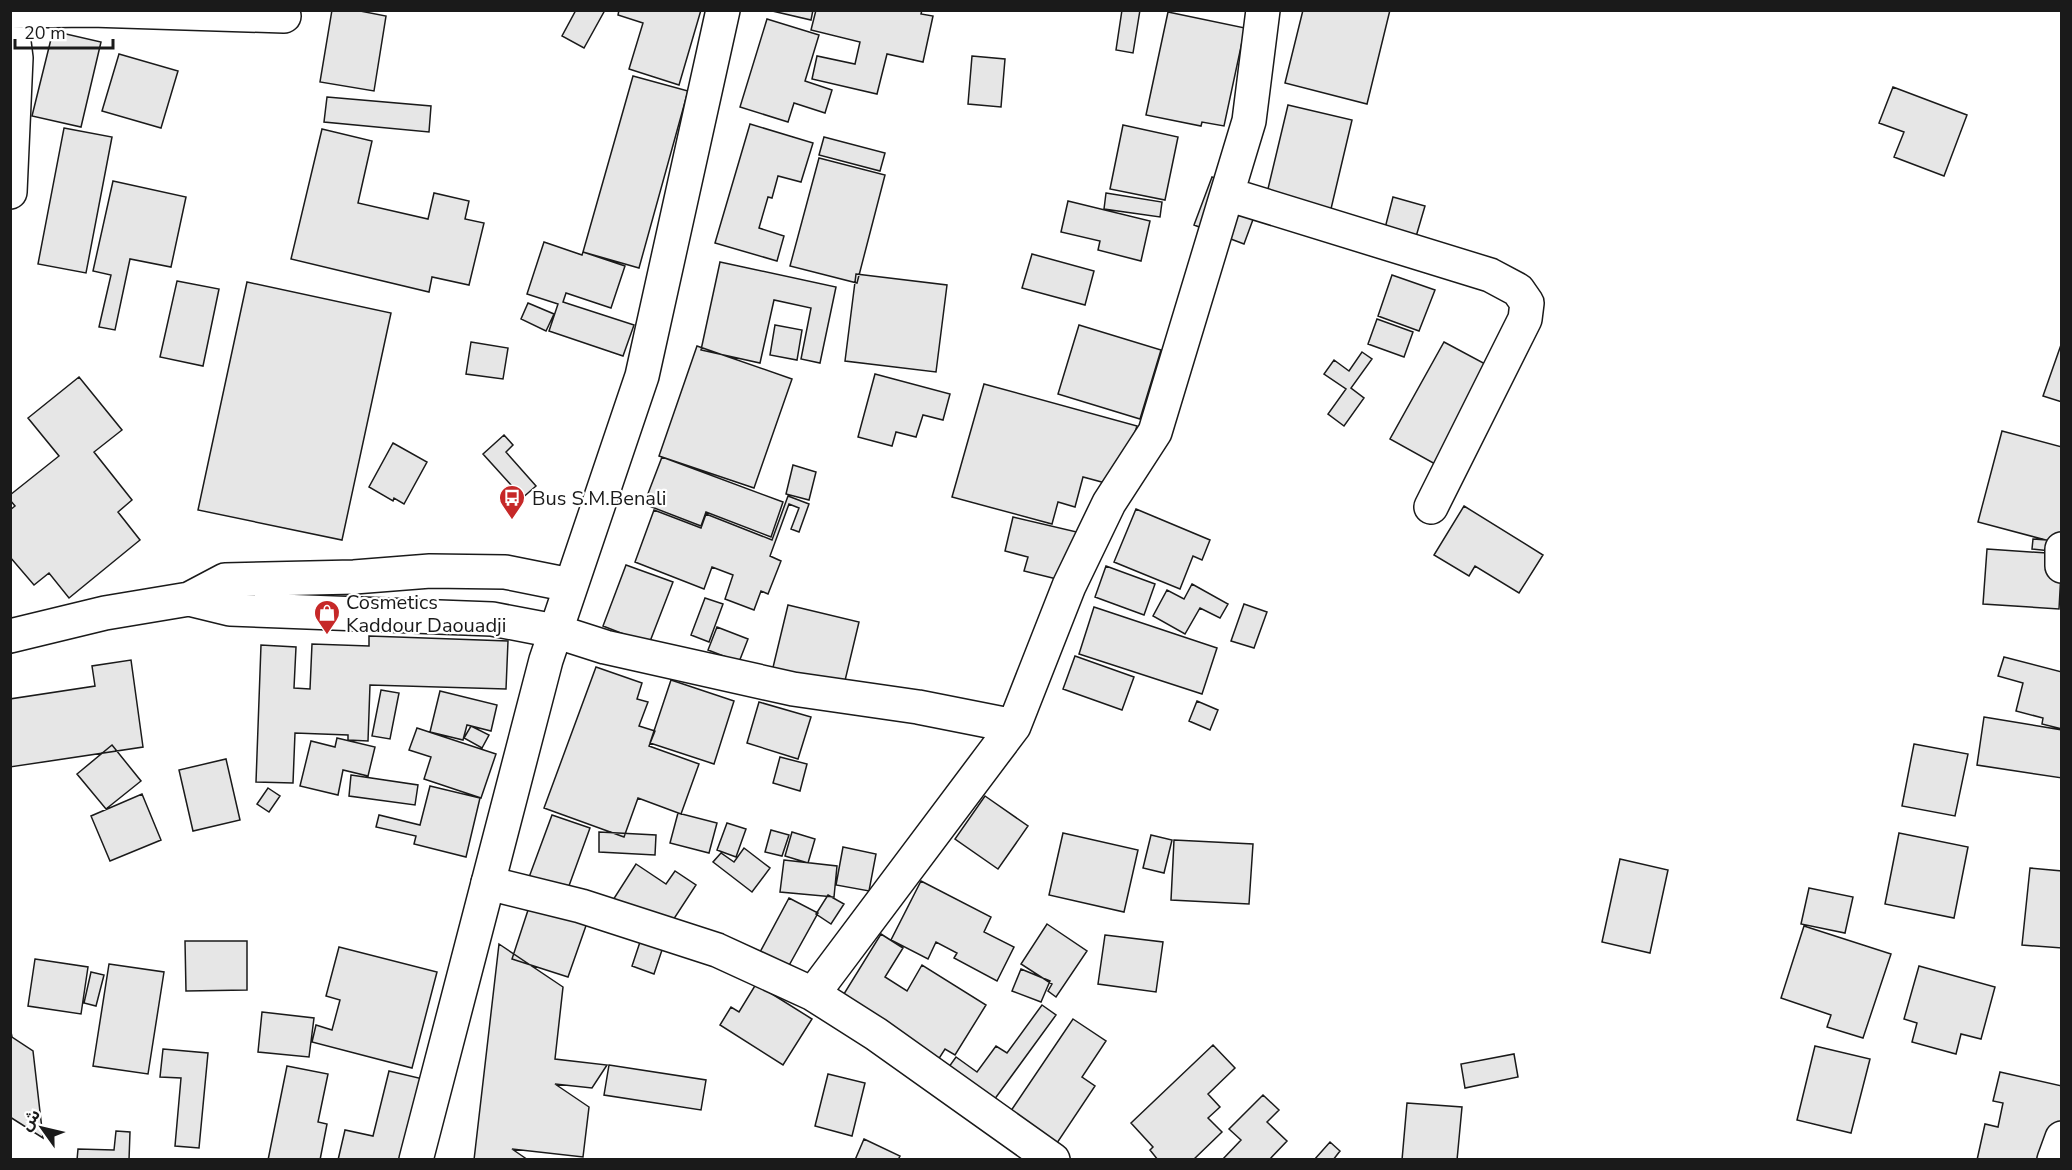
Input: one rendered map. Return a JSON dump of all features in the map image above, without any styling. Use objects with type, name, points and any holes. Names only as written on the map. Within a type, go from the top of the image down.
[{"type":"street","points":[[10,192],[16,58],[11,11],[92,10],[284,16]]},
{"type":"street","points":[[416,1160],[546,660],[642,376],[723,10]]},
{"type":"street","points":[[813,994],[1014,726],[1069,586],[1109,503],[1155,432],[1249,121],[1263,10]]},
{"type":"street","points":[[1227,194],[1490,275],[1518,290],[1527,303],[1525,319],[1431,507]]},
{"type":"street","points":[[2061,549],[2061,566]]},
{"type":"street","points":[[10,636],[105,613],[189,599],[225,580],[354,577],[430,571],[505,572],[570,585]]},
{"type":"street","points":[[189,599],[230,609],[492,619],[555,631],[605,647],[792,689],[918,707],[1014,726]]},
{"type":"street","points":[[488,883],[581,906],[717,950],[813,994],[876,1034],[1053,1160]]},
{"type":"street","points":[[2054,1160],[2061,1138]]},
{"type":"building","points":[[332,10],[355,10],[386,16],[374,91],[320,82]]},
{"type":"building","points":[[576,10],[605,10],[584,48],[562,36]]},
{"type":"building","points":[[619,10],[701,10],[679,85],[629,69],[643,23],[618,15]]},
{"type":"building","points":[[768,10],[813,10],[811,20]]},
{"type":"building","points":[[816,10],[922,10],[921,14],[933,16],[923,62],[887,54],[877,94],[812,79],[817,56],[855,64],[860,42],[811,30]]},
{"type":"building","points":[[1122,10],[1140,10],[1133,53],[1116,50]]},
{"type":"building","points":[[1303,10],[1390,10],[1367,104],[1285,83]]},
{"type":"building","points":[[1168,12],[1245,28],[1224,126],[1202,122],[1201,126],[1146,115]]},
{"type":"building","points":[[767,19],[819,35],[805,81],[832,90],[825,113],[794,103],[788,122],[740,107]]},
{"type":"building","points":[[53,31],[101,42],[81,127],[32,116]]},
{"type":"building","points":[[119,54],[178,71],[161,128],[102,111]]},
{"type":"building","points":[[972,56],[1005,59],[1001,107],[968,104]]},
{"type":"building","points":[[633,76],[688,91],[639,268],[583,252]]},
{"type":"building","points":[[1893,87],[1967,115],[1944,176],[1894,157],[1904,132],[1879,123]]},
{"type":"building","points":[[327,97],[431,106],[429,132],[324,122]]},
{"type":"building","points":[[1288,105],[1352,120],[1326,230],[1262,214]]},
{"type":"building","points":[[750,124],[813,143],[801,182],[778,176],[772,198],[768,197],[759,228],[784,236],[777,261],[715,243]]},
{"type":"building","points":[[1123,125],[1178,137],[1165,200],[1110,189]]},
{"type":"building","points":[[64,128],[112,137],[86,273],[38,264]]},
{"type":"building","points":[[322,129],[372,141],[358,203],[428,219],[434,193],[469,201],[465,219],[484,223],[469,285],[432,277],[429,292],[291,259]]},
{"type":"building","points":[[824,137],[885,153],[880,171],[819,155]]},
{"type":"building","points":[[819,158],[885,175],[857,283],[790,266]]},
{"type":"building","points":[[1212,177],[1262,195],[1244,244],[1194,225]]},
{"type":"building","points":[[113,181],[186,197],[171,267],[130,259],[115,330],[99,327],[111,275],[93,271]]},
{"type":"building","points":[[1106,193],[1162,202],[1160,217],[1104,209]]},
{"type":"building","points":[[1393,197],[1425,206],[1415,240],[1384,232]]},
{"type":"building","points":[[1068,201],[1150,221],[1141,261],[1098,250],[1100,241],[1061,232]]},
{"type":"building","points":[[544,242],[625,266],[611,308],[566,293],[563,302],[634,325],[623,356],[549,331],[558,304],[527,294]]},
{"type":"building","points":[[1032,254],[1094,271],[1085,305],[1022,288]]},
{"type":"building","points":[[720,262],[836,287],[820,363],[801,359],[811,308],[774,300],[760,363],[701,350]]},
{"type":"building","points":[[856,274],[947,285],[936,372],[845,361]]},
{"type":"building","points":[[1392,275],[1435,290],[1419,331],[1378,316]]},
{"type":"building","points":[[177,281],[219,289],[203,366],[160,357]]},
{"type":"building","points":[[247,282],[391,313],[342,540],[198,510]]},
{"type":"building","points":[[528,303],[554,314],[546,331],[521,319]]},
{"type":"building","points":[[1377,319],[1413,332],[1404,357],[1368,344]]},
{"type":"building","points":[[775,325],[802,330],[797,360],[770,355]]},
{"type":"building","points":[[1079,325],[1161,350],[1140,419],[1058,394]]},
{"type":"building","points":[[471,342],[508,348],[503,379],[466,374]]},
{"type":"building","points":[[1444,342],[1489,366],[1435,464],[1390,439]]},
{"type":"building","points":[[2062,342],[2062,402],[2043,396]]},
{"type":"building","points":[[697,346],[792,379],[754,488],[659,456]]},
{"type":"building","points":[[1362,352],[1372,359],[1351,388],[1364,398],[1344,426],[1328,414],[1346,389],[1324,374],[1334,360],[1349,371]]},
{"type":"building","points":[[875,374],[950,394],[943,420],[923,415],[916,437],[896,432],[892,446],[858,437]]},
{"type":"building","points":[[79,377],[122,430],[94,452],[132,500],[118,512],[140,540],[69,598],[49,573],[34,585],[10,557],[10,510],[15,506],[10,500],[10,495],[59,456],[28,418]]},
{"type":"building","points":[[984,384],[1137,426],[1132,441],[1135,491],[1083,477],[1075,507],[1058,502],[1052,524],[952,497]]},
{"type":"building","points":[[2002,431],[2062,447],[2062,527],[2057,543],[1978,522]]},
{"type":"building","points":[[504,435],[513,445],[506,452],[536,486],[512,507],[501,494],[511,485],[483,454]]},
{"type":"building","points":[[393,443],[427,462],[404,504],[394,498],[393,501],[369,487]]},
{"type":"building","points":[[662,457],[783,502],[771,537],[706,512],[701,526],[644,504]]},
{"type":"building","points":[[793,465],[816,472],[809,500],[786,494]]},
{"type":"building","points":[[788,496],[809,504],[799,532],[791,529],[799,508],[789,504],[770,556],[781,561],[768,594],[761,591],[754,610],[725,599],[733,575],[712,567],[704,589],[635,562],[654,510],[701,528],[706,514],[772,540]]},
{"type":"building","points":[[1464,506],[1543,555],[1519,593],[1475,566],[1469,576],[1434,555]]},
{"type":"building","points":[[1136,509],[1210,540],[1202,560],[1193,556],[1180,589],[1114,562]]},
{"type":"building","points":[[1013,517],[1081,533],[1069,582],[1024,571],[1028,557],[1005,551]]},
{"type":"building","points":[[2033,539],[2061,541],[2060,552],[2032,549]]},
{"type":"building","points":[[1987,549],[2062,554],[2059,609],[1983,604]]},
{"type":"building","points":[[626,565],[673,582],[649,644],[603,626]]},
{"type":"building","points":[[1106,566],[1155,584],[1144,615],[1095,597]]},
{"type":"building","points":[[1192,584],[1228,604],[1220,618],[1200,608],[1185,634],[1153,616],[1167,590],[1184,599]]},
{"type":"building","points":[[705,598],[723,604],[709,642],[691,635]]},
{"type":"building","points":[[1244,604],[1267,612],[1254,648],[1231,641]]},
{"type":"building","points":[[788,605],[859,622],[843,689],[769,684]]},
{"type":"building","points":[[1094,607],[1217,648],[1202,694],[1079,654]]},
{"type":"building","points":[[717,627],[748,639],[739,662],[708,650]]},
{"type":"building","points":[[369,636],[508,641],[506,689],[370,685],[368,741],[348,740],[348,735],[295,733],[293,783],[256,782],[261,645],[296,647],[294,688],[310,689],[312,644],[369,646]]},
{"type":"building","points":[[1075,656],[1134,677],[1122,710],[1063,689]]},
{"type":"building","points":[[2004,657],[2062,672],[2062,729],[2042,724],[2043,718],[2016,711],[2023,683],[1998,676]]},
{"type":"building","points":[[131,660],[143,747],[10,767],[10,699],[95,686],[92,666]]},
{"type":"building","points":[[596,667],[642,683],[637,699],[648,702],[639,726],[655,731],[649,746],[699,764],[681,814],[638,798],[624,837],[544,808]]},
{"type":"building","points":[[671,680],[734,701],[714,764],[650,743]]},
{"type":"building","points":[[381,690],[399,693],[390,739],[372,736]]},
{"type":"building","points":[[440,691],[497,705],[491,731],[467,725],[463,740],[430,732]]},
{"type":"building","points":[[1197,701],[1218,710],[1210,730],[1189,721]]},
{"type":"building","points":[[759,702],[811,717],[798,759],[747,743]]},
{"type":"building","points":[[1984,717],[2062,730],[2062,778],[1977,765]]},
{"type":"building","points":[[471,726],[489,735],[482,748],[464,738]]},
{"type":"building","points":[[417,728],[496,754],[481,798],[424,779],[431,757],[409,750]]},
{"type":"building","points":[[337,738],[375,747],[368,776],[343,770],[338,795],[300,786],[311,741],[335,747]]},
{"type":"building","points":[[1914,744],[1968,754],[1955,816],[1902,806]]},
{"type":"building","points":[[112,745],[141,781],[106,809],[77,774]]},
{"type":"building","points":[[780,757],[807,764],[800,791],[773,783]]},
{"type":"building","points":[[226,759],[240,820],[193,831],[179,770]]},
{"type":"building","points":[[351,775],[418,785],[415,805],[349,796]]},
{"type":"building","points":[[430,786],[480,798],[466,857],[414,844],[416,836],[376,827],[379,815],[420,825]]},
{"type":"building","points":[[268,788],[280,796],[269,812],[257,804]]},
{"type":"building","points":[[142,794],[161,840],[110,861],[91,816]]},
{"type":"building","points":[[985,796],[1028,826],[998,869],[955,839]]},
{"type":"building","points":[[678,813],[717,823],[709,853],[670,843]]},
{"type":"building","points":[[552,815],[590,828],[566,894],[528,880]]},
{"type":"building","points":[[727,823],[746,829],[736,857],[717,850]]},
{"type":"building","points":[[771,830],[789,835],[782,856],[765,852]]},
{"type":"building","points":[[599,832],[656,835],[655,855],[599,852]]},
{"type":"building","points":[[792,832],[815,839],[808,863],[785,856]]},
{"type":"building","points":[[1063,833],[1138,850],[1124,912],[1049,895]]},
{"type":"building","points":[[1899,833],[1968,847],[1954,918],[1885,904]]},
{"type":"building","points":[[1151,835],[1172,840],[1164,873],[1143,868]]},
{"type":"building","points":[[1174,840],[1253,844],[1249,904],[1171,900]]},
{"type":"building","points":[[843,847],[876,854],[869,891],[836,885]]},
{"type":"building","points":[[744,848],[770,868],[752,892],[713,862],[721,853],[734,862]]},
{"type":"building","points":[[1620,859],[1668,870],[1650,953],[1602,942]]},
{"type":"building","points":[[784,860],[837,866],[834,897],[780,892]]},
{"type":"building","points":[[636,864],[666,884],[675,871],[696,885],[664,934],[613,900]]},
{"type":"building","points":[[2030,868],[2062,871],[2062,948],[2022,945]]},
{"type":"building","points":[[921,881],[991,917],[984,932],[1014,947],[997,981],[954,958],[957,953],[936,942],[928,959],[891,940]]},
{"type":"building","points":[[1809,888],[1853,897],[1845,933],[1801,924]]},
{"type":"building","points":[[828,895],[844,904],[831,924],[816,914]]},
{"type":"building","points":[[789,898],[818,913],[787,969],[759,954]]},
{"type":"building","points":[[531,901],[588,920],[568,977],[512,959]]},
{"type":"building","points":[[1047,924],[1087,951],[1056,997],[1048,991],[1052,984],[1021,964]]},
{"type":"building","points":[[1804,926],[1891,954],[1863,1038],[1827,1027],[1831,1015],[1781,998]]},
{"type":"building","points":[[881,934],[903,948],[885,977],[907,991],[922,965],[986,1005],[955,1055],[945,1049],[931,1071],[834,1010]]},
{"type":"building","points":[[1105,935],[1163,942],[1156,992],[1098,984]]},
{"type":"building","points":[[642,936],[664,944],[654,974],[632,966]]},
{"type":"building","points":[[185,941],[247,941],[247,990],[186,991]]},
{"type":"building","points":[[499,944],[563,987],[555,1059],[607,1065],[592,1088],[555,1084],[589,1107],[583,1157],[512,1149],[528,1160],[474,1160]]},
{"type":"building","points":[[339,947],[437,972],[412,1068],[312,1042],[316,1025],[332,1030],[340,1000],[326,996]]},
{"type":"building","points":[[35,959],[88,967],[81,1014],[28,1006]]},
{"type":"building","points":[[109,964],[164,972],[148,1074],[93,1066]]},
{"type":"building","points":[[1919,966],[1995,987],[1981,1039],[1961,1034],[1956,1054],[1912,1042],[1917,1023],[1904,1019]]},
{"type":"building","points":[[1021,969],[1050,981],[1041,1002],[1012,991]]},
{"type":"building","points":[[91,972],[104,975],[96,1006],[84,1003]]},
{"type":"building","points":[[756,984],[812,1019],[783,1065],[720,1025],[731,1007],[739,1012]]},
{"type":"building","points":[[1042,1005],[1056,1015],[986,1111],[941,1078],[956,1057],[977,1072],[996,1046],[1007,1053]]},
{"type":"building","points":[[262,1012],[314,1018],[309,1057],[258,1052]]},
{"type":"building","points":[[1073,1019],[1106,1041],[1082,1077],[1095,1086],[1049,1155],[1002,1124]]},
{"type":"building","points":[[10,1027],[12,1037],[33,1051],[43,1138],[10,1117]]},
{"type":"building","points":[[1213,1045],[1235,1068],[1208,1094],[1220,1107],[1208,1118],[1222,1132],[1193,1160],[1158,1160],[1150,1150],[1153,1147],[1131,1123]]},
{"type":"building","points":[[1815,1046],[1870,1059],[1851,1133],[1797,1120]]},
{"type":"building","points":[[163,1049],[208,1053],[199,1148],[175,1146],[181,1078],[160,1077]]},
{"type":"building","points":[[1514,1054],[1518,1077],[1465,1088],[1461,1064]]},
{"type":"building","points":[[609,1065],[706,1080],[701,1110],[604,1095]]},
{"type":"building","points":[[287,1066],[328,1074],[318,1122],[327,1124],[320,1160],[268,1160]]},
{"type":"building","points":[[389,1071],[423,1079],[404,1160],[338,1160],[345,1130],[373,1136]]},
{"type":"building","points":[[2000,1072],[2062,1086],[2062,1142],[2058,1160],[1977,1160],[1985,1124],[1998,1127],[2003,1103],[1993,1101]]},
{"type":"building","points":[[828,1074],[865,1083],[852,1136],[815,1126]]},
{"type":"building","points":[[1263,1095],[1279,1110],[1267,1122],[1287,1141],[1269,1160],[1222,1160],[1241,1140],[1229,1129]]},
{"type":"building","points":[[1407,1103],[1462,1107],[1457,1160],[1402,1160]]},
{"type":"building","points":[[116,1131],[130,1132],[129,1160],[77,1160],[78,1149],[114,1150]]},
{"type":"building","points":[[864,1139],[900,1156],[898,1160],[855,1160]]},
{"type":"building","points":[[1330,1142],[1340,1151],[1333,1160],[1314,1160]]},
{"type":"place","name":"Bus S.M.Benali","points":[[512,521]]},
{"type":"place","name":"Cosmetics Kaddour Daouadji","points":[[327,636]]}]
